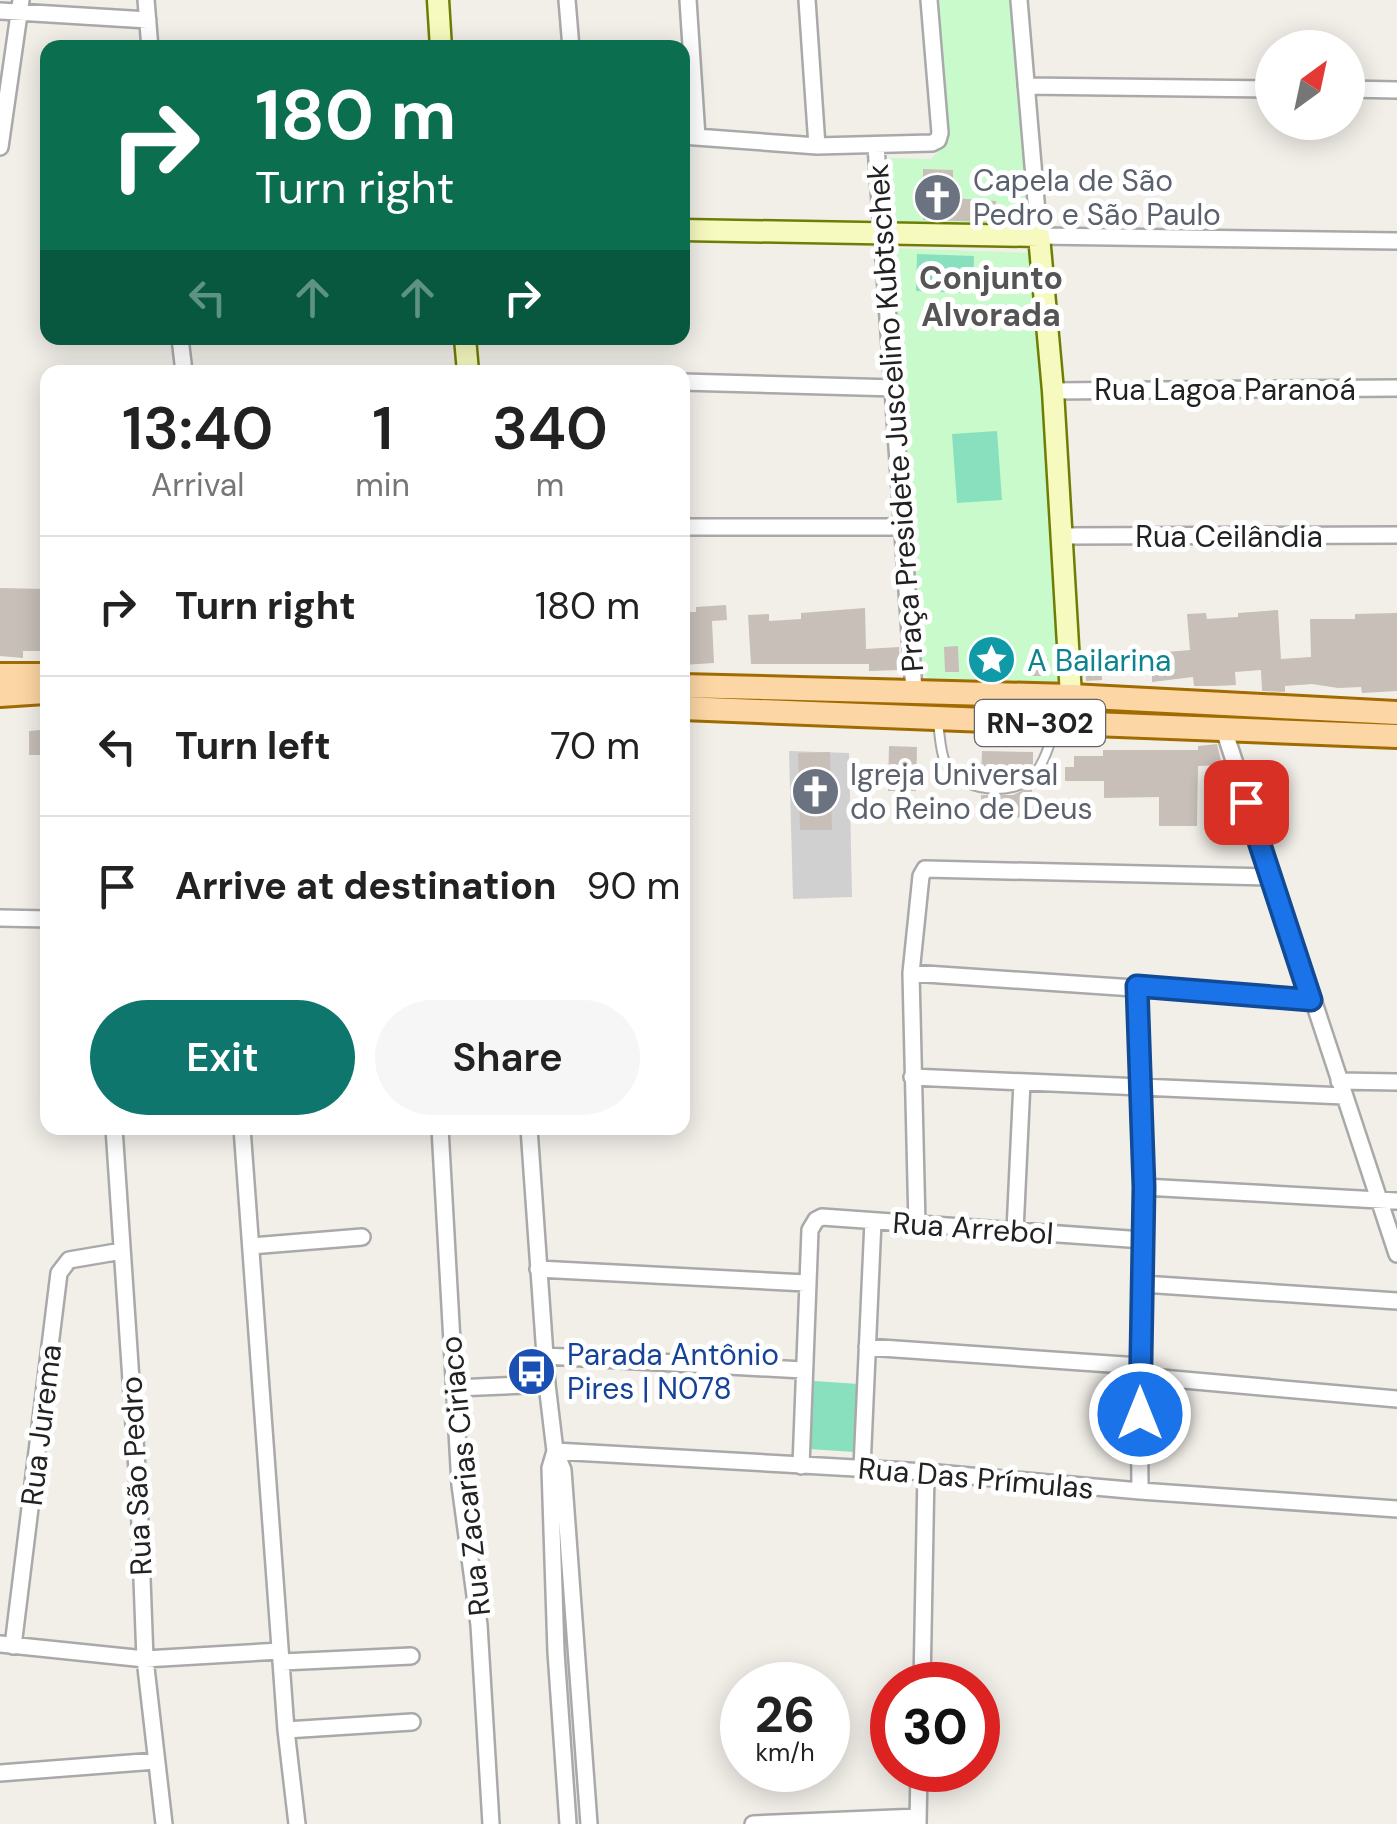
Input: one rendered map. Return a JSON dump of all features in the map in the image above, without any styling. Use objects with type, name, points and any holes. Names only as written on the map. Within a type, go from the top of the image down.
[{"type":"main road","points":[[438,0],[440,40]]},
{"type":"main road","points":[[690,230],[1039,236],[1053,390],[1071,696],[1062,711],[1014,712],[972,720]]},
{"type":"main road","points":[[0,675],[40,675]]},
{"type":"main road","name":"RN-302","points":[[690,686],[1071,696],[1397,713]]},
{"type":"main road","points":[[856,716],[860,699],[898,698],[914,691]]},
{"type":"main road","points":[[0,695],[40,692]]},
{"type":"main road","points":[[0,704],[40,702]]},
{"type":"main road","name":"RN-302","points":[[690,708],[1397,736]]},
{"type":"street","points":[[146,0],[149,40]]},
{"type":"street","points":[[567,0],[570,40]]},
{"type":"street","points":[[688,0],[689,40]]},
{"type":"street","points":[[806,0],[817,146]]},
{"type":"street","points":[[690,136],[817,146],[925,145],[938,140],[928,0]]},
{"type":"street","points":[[1019,0],[1039,236],[1397,240]]},
{"type":"street","points":[[0,11],[21,6],[148,20]]},
{"type":"street","points":[[0,147],[21,6]]},
{"type":"street","points":[[1026,86],[1255,89]]},
{"type":"street","points":[[1365,89],[1397,90]]},
{"type":"street","name":"Praça Presidete Juscelino Kubtschek","points":[[876,146],[914,691]]},
{"type":"street","points":[[690,382],[895,388]]},
{"type":"street","name":"Rua Lagoa Paranoá","points":[[1053,390],[1397,388]]},
{"type":"street","points":[[690,527],[903,527]]},
{"type":"street","name":"Rua Ceilândia","points":[[1061,536],[1397,535]]},
{"type":"street","points":[[1223,727],[1397,1254]]},
{"type":"street","points":[[917,1224],[910,973],[922,876],[929,867],[1270,877]]},
{"type":"street","points":[[0,918],[40,919]]},
{"type":"street","points":[[910,973],[1311,1000]]},
{"type":"street","points":[[1137,986],[1144,1187],[1140,1492]]},
{"type":"street","points":[[912,1077],[1142,1087],[1341,1089],[1397,1082]]},
{"type":"street","points":[[1014,1231],[1022,1082]]},
{"type":"street","name":"Rua São Pedro","points":[[114,1135],[139,1500],[145,1659],[164,1824]]},
{"type":"street","points":[[243,1135],[286,1730],[298,1824]]},
{"type":"street","name":"Rua Zacarias Ciriaco","points":[[440,1135],[460,1485],[482,1661],[491,1824]]},
{"type":"street","points":[[529,1135],[547,1384],[555,1451],[563,1470],[589,1824]]},
{"type":"street","points":[[1144,1187],[1397,1201]]},
{"type":"street","name":"Rua Arrebol","points":[[806,1283],[810,1230],[822,1217],[1143,1240]]},
{"type":"street","points":[[862,1468],[873,1221]]},
{"type":"street","points":[[251,1246],[362,1237]]},
{"type":"street","name":"Rua Jurema","points":[[7,1645],[59,1273],[70,1260],[122,1251]]},
{"type":"street","points":[[538,1269],[806,1283],[801,1466]]},
{"type":"street","points":[[1143,1284],[1397,1300]]},
{"type":"street","points":[[867,1347],[1397,1399]]},
{"type":"street","points":[[546,1356],[804,1370]]},
{"type":"street","points":[[456,1388],[547,1384]]},
{"type":"street","points":[[555,1451],[550,1468],[556,1652],[568,1824]]},
{"type":"street","name":"Rua Das Prímulas","points":[[555,1451],[926,1472],[1140,1492],[1397,1509]]},
{"type":"street","points":[[922,1662],[926,1472]]},
{"type":"street","points":[[7,1645],[145,1659],[411,1656]]},
{"type":"street","points":[[556,1652],[578,1651]]},
{"type":"street","points":[[286,1730],[412,1722]]},
{"type":"street","points":[[0,1773],[156,1761]]},
{"type":"street","points":[[753,1824],[918,1821],[919,1792]]},
{"type":"lane","points":[[937,719],[944,760],[963,781],[978,787],[1010,788],[1034,776],[1056,724]]},
{"type":"shaded area","points":[[789,751],[849,753],[852,897],[793,899]]},
{"type":"green space","points":[[934,0],[1013,0],[1029,229],[890,229],[884,164],[891,158],[931,159],[946,144]]},
{"type":"green space","points":[[893,248],[1035,253],[1063,676],[1059,687],[940,688],[920,671]]},
{"type":"green space","points":[[917,254],[974,256],[973,293],[916,291]]},
{"type":"green space","points":[[997,431],[1002,500],[957,503],[952,434]]},
{"type":"green space","points":[[814,1381],[859,1384],[854,1452],[809,1449]]},
{"type":"building","name":"Capela de São Pedro e São Paulo","points":[[923,169],[953,170],[953,198],[996,201],[995,222],[923,220]]},
{"type":"building","points":[[0,588],[40,589],[40,651],[23,651],[23,658],[0,656]]},
{"type":"building","points":[[726,605],[727,620],[712,621],[714,663],[690,664],[690,612],[696,612],[696,607]]},
{"type":"building","points":[[865,608],[866,649],[899,647],[900,670],[869,671],[869,664],[751,664],[748,615],[769,614],[769,621],[801,619],[801,613]]},
{"type":"building","points":[[1278,610],[1281,659],[1311,657],[1310,619],[1355,619],[1355,614],[1397,613],[1397,691],[1362,693],[1361,687],[1312,684],[1285,686],[1285,692],[1262,691],[1261,670],[1235,672],[1236,685],[1216,686],[1194,686],[1193,677],[1152,682],[1152,672],[1144,672],[1143,654],[1190,650],[1187,614],[1206,613],[1207,619]]},
{"type":"building","points":[[958,646],[959,672],[945,672],[944,647]]},
{"type":"building","points":[[1085,657],[1101,657],[1102,680],[1086,681]]},
{"type":"building","points":[[1030,659],[1048,659],[1048,676],[1030,676]]},
{"type":"building","points":[[40,730],[40,755],[29,755],[29,731]]},
{"type":"building","points":[[1217,744],[1222,765],[1198,766],[1197,826],[1159,826],[1159,797],[1104,798],[1104,781],[1065,781],[1065,767],[1074,767],[1074,756],[1103,756],[1103,750],[1198,750],[1198,746]]},
{"type":"building","points":[[889,746],[917,747],[916,791],[888,791]]},
{"type":"building","points":[[982,751],[1033,752],[1033,764],[1010,780],[981,779]]},
{"type":"building","name":"Igreja Universal do Reino de Deus","points":[[830,752],[832,830],[800,830],[798,753]]},
{"type":"building","points":[[1032,786],[1032,818],[981,816],[981,795],[1013,795]]},
{"type":"place","name":"Capela de São Pedro e São Paulo","points":[[938,197]]},
{"type":"place","name":"A Bailarina","points":[[992,660]]},
{"type":"place","name":"Igreja Universal do Reino de Deus","points":[[815,791]]},
{"type":"place","name":"Parada Antônio Pires | N078","points":[[532,1371]]},
{"type":"district","name":"Conjunto Alvorada","points":[[991,296]]},
{"type":"route","points":[[1140,1414],[1144,1187],[1137,986],[1311,1000],[1246,802]]}]
